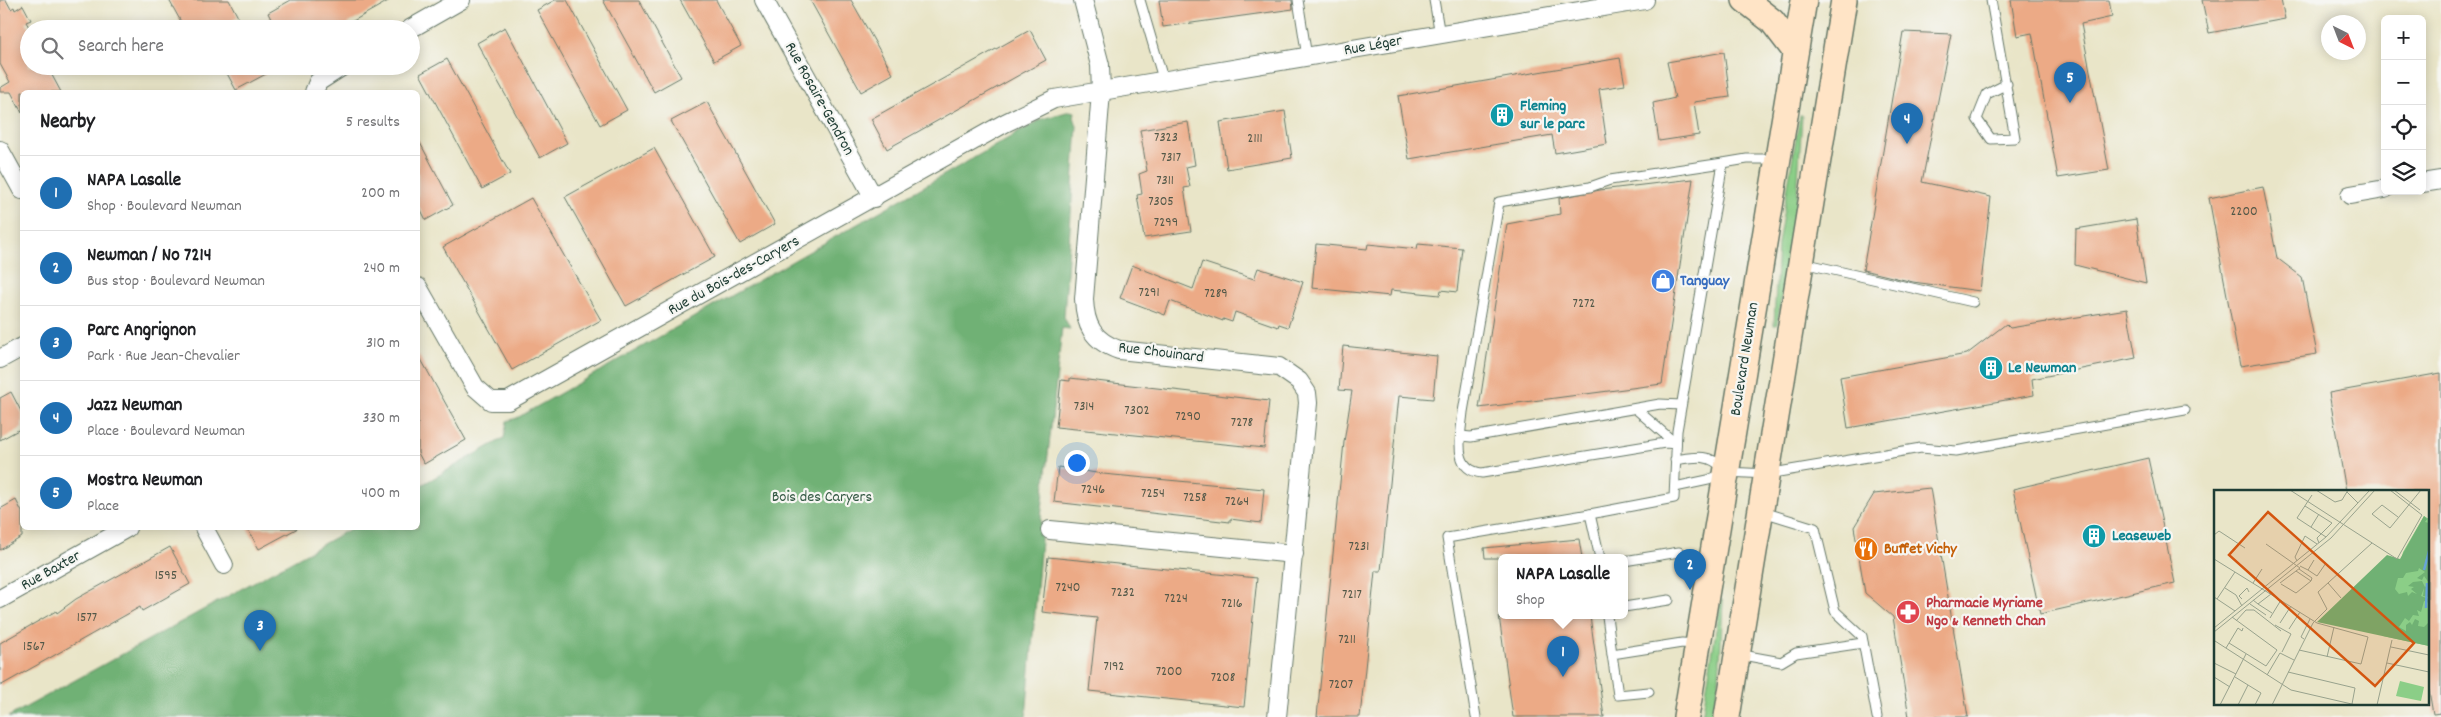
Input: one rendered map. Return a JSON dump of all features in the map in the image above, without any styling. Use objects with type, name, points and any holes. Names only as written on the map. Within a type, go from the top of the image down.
[{"type":"main road","points":[[1745,0],[1772,21],[1795,52]]},
{"type":"main road","name":"Boulevard Newman","points":[[1686,717],[1804,0]]},
{"type":"main road","points":[[1728,717],[1844,0]]},
{"type":"street","points":[[420,23],[461,0]]},
{"type":"street","name":"Rue Rosaire-Gendron","points":[[764,0],[874,198]]},
{"type":"street","name":"Rue Chouinard","points":[[1083,0],[1100,65],[1101,92],[1084,298],[1088,324],[1099,340],[1119,350],[1272,366],[1288,371],[1299,381],[1306,393],[1308,404],[1277,717]]},
{"type":"street","name":"Rue Léger","points":[[1101,92],[1440,35],[1587,5],[1645,0]]},
{"type":"street","points":[[315,90],[318,82],[328,75]]},
{"type":"street","name":"Rue du Bois-des-Caryers","points":[[420,291],[475,387],[491,401],[508,401],[1043,104],[1063,97],[1101,92]]},
{"type":"street","points":[[0,150],[20,186]]},
{"type":"street","points":[[2426,182],[2441,180]]},
{"type":"street","points":[[2350,195],[2381,190]]},
{"type":"street","points":[[0,359],[20,347]]},
{"type":"street","name":"Rue Baxter","points":[[0,599],[123,530]]},
{"type":"street","points":[[205,530],[224,565]]},
{"type":"street","points":[[1050,530],[1294,554]]},
{"type":"lane","points":[[1140,0],[1164,82]]},
{"type":"lane","points":[[1298,0],[1307,58]]},
{"type":"lane","points":[[1434,0],[1440,35]]},
{"type":"lane","points":[[1991,0],[2007,84],[2015,138],[1991,139],[1977,119],[1986,94],[2007,84]]},
{"type":"lane","points":[[1676,444],[1658,444],[1482,473],[1470,470],[1462,462],[1461,436],[1499,202],[1590,188],[1610,180],[1747,159],[1778,159]]},
{"type":"lane","points":[[1476,717],[1448,538],[1674,498],[1676,444],[1681,405],[1723,163]]},
{"type":"lane","points":[[1802,263],[1973,302]]},
{"type":"lane","points":[[1461,436],[1471,437],[1668,404],[1681,405]]},
{"type":"lane","points":[[1636,409],[1676,444]]},
{"type":"lane","points":[[1675,487],[1708,480],[1727,472],[1767,474],[1921,448],[1956,451],[2185,410]]},
{"type":"lane","points":[[1675,460],[1704,456],[1712,458],[1727,472]]},
{"type":"lane","points":[[1760,512],[1778,515],[1815,528],[1835,611],[1862,636],[1877,717]]},
{"type":"lane","points":[[1590,514],[1599,554]]},
{"type":"lane","points":[[1628,560],[1679,552]]},
{"type":"lane","points":[[1628,607],[1669,600]]},
{"type":"lane","points":[[1607,619],[1618,695],[1649,692]]},
{"type":"lane","points":[[1612,654],[1682,643],[1699,644]]},
{"type":"lane","points":[[1737,654],[1781,662],[1796,654],[1863,643]]},
{"type":"green space","name":"Bois des Caryers","points":[[1070,111],[1075,112],[1074,117],[1077,126],[1064,317],[1070,329],[1062,328],[1041,518],[1041,541],[1026,717],[8,717],[348,530],[420,530],[420,486],[504,438],[507,421],[517,418],[1042,119]]},
{"type":"green space","points":[[1800,115],[1802,115],[1797,197],[1777,325],[1774,325],[1778,244]]},
{"type":"green space","points":[[1721,600],[1723,601],[1719,680],[1713,717],[1702,717]]},
{"type":"building","points":[[0,0],[6,0],[11,9],[14,7],[15,10],[23,5],[31,20],[20,20],[20,75],[52,75],[60,90],[20,90],[20,109],[11,92],[0,92],[0,88],[10,82],[0,64]]},
{"type":"building","points":[[169,0],[229,0],[238,17],[233,20],[180,20]]},
{"type":"building","points":[[291,0],[390,0],[355,20],[272,20],[268,13]]},
{"type":"building","points":[[555,0],[567,0],[627,110],[600,125],[537,10]]},
{"type":"building","points":[[603,0],[639,0],[681,77],[654,92]]},
{"type":"building","points":[[680,0],[716,0],[741,46],[714,61]]},
{"type":"building","points":[[810,0],[851,0],[893,74],[861,92]]},
{"type":"building","points":[[1159,0],[1292,0],[1293,9],[1163,27]]},
{"type":"building","points":[[2011,0],[2109,0],[2112,17],[2081,24],[2109,170],[2058,178],[2032,33],[2017,36]]},
{"type":"building","points":[[2202,0],[2281,0],[2285,19],[2209,33]]},
{"type":"building","points":[[505,27],[567,143],[540,158],[477,43]]},
{"type":"building","points":[[1030,30],[1046,60],[887,149],[871,119]]},
{"type":"building","points":[[1903,32],[1951,34],[1922,182],[1991,197],[1980,291],[1913,282],[1863,270]]},
{"type":"building","points":[[1724,52],[1730,97],[1694,102],[1699,135],[1659,141],[1653,103],[1675,98],[1667,62]]},
{"type":"building","name":"Fleming sur le parc","points":[[1620,58],[1625,85],[1599,89],[1607,144],[1555,153],[1552,135],[1409,159],[1398,96]]},
{"type":"building","points":[[447,59],[510,174],[482,189],[420,74]]},
{"type":"building","points":[[228,75],[264,75],[236,90]]},
{"type":"building","points":[[707,102],[775,224],[740,244],[671,121]]},
{"type":"building","points":[[1285,111],[1292,158],[1227,169],[1220,122]]},
{"type":"building","points":[[1188,122],[1195,165],[1186,167],[1190,187],[1184,188],[1191,231],[1144,238],[1137,195],[1142,194],[1139,174],[1147,171],[1140,130]]},
{"type":"building","points":[[420,143],[453,205],[426,220],[420,208]]},
{"type":"building","points":[[654,148],[715,257],[626,306],[565,197]]},
{"type":"building","points":[[1693,179],[1662,384],[1479,408],[1507,224],[1560,214],[1559,198],[1600,190]]},
{"type":"building","points":[[2263,187],[2277,258],[2302,277],[2317,354],[2240,366],[2209,198]]},
{"type":"building","points":[[531,198],[601,320],[512,370],[443,247]]},
{"type":"building","points":[[2136,219],[2146,283],[2075,265],[2076,229]]},
{"type":"building","points":[[1316,244],[1367,249],[1368,244],[1417,249],[1418,244],[1462,248],[1457,292],[1441,290],[1440,295],[1391,290],[1390,296],[1312,288]]},
{"type":"building","points":[[1202,262],[1254,279],[1258,268],[1303,282],[1288,327],[1279,324],[1278,327],[1235,312],[1232,322],[1223,319],[1223,321],[1170,301],[1165,315],[1120,298],[1132,265],[1193,289]]},
{"type":"building","name":"Le Newman","points":[[2127,309],[2136,358],[2032,379],[2034,395],[1848,428],[1840,377],[1967,354],[2006,324],[2010,328]]},
{"type":"building","points":[[1343,346],[1437,356],[1433,399],[1399,396],[1381,571],[1375,571],[1360,717],[1317,717],[1344,442],[1352,391],[1339,390]]},
{"type":"building","points":[[420,358],[466,440],[424,464],[420,457]]},
{"type":"building","points":[[2441,373],[2441,713],[2433,714],[2428,685],[2428,490],[2346,490],[2329,393]]},
{"type":"building","points":[[1070,378],[1269,401],[1264,448],[1056,427],[1061,380],[1070,381]]},
{"type":"building","points":[[11,392],[20,409],[20,429],[0,440],[0,398]]},
{"type":"building","name":"Leaseweb","points":[[2148,458],[2175,583],[2040,614],[2013,489]]},
{"type":"building","points":[[1058,467],[1103,474],[1264,489],[1261,523],[1230,519],[1230,522],[1054,502]]},
{"type":"building","points":[[1930,488],[1968,717],[1909,717],[1893,617],[1865,593],[1854,527],[1874,494]]},
{"type":"building","points":[[16,500],[20,508],[20,530],[22,530],[22,537],[0,550],[0,509]]},
{"type":"building","points":[[248,530],[294,530],[259,549]]},
{"type":"building","points":[[1579,539],[1581,554],[1498,554],[1498,558],[1485,558],[1484,548]]},
{"type":"building","points":[[170,547],[190,584],[142,611],[140,607],[0,686],[0,643],[56,611],[57,613],[76,599]]},
{"type":"building","points":[[1048,557],[1257,578],[1244,707],[1089,691],[1097,618],[1042,612]]},
{"type":"building","points":[[1499,619],[1590,619],[1604,717],[1513,717]]},
{"type":"place","name":"Mostra Newman","points":[[2070,103]]},
{"type":"place","name":"Fleming sur le parc","points":[[1502,115]]},
{"type":"place","name":"Jazz Newman","points":[[1907,144]]},
{"type":"place","name":"Tanguay","points":[[1663,281]]},
{"type":"place","name":"Le Newman","points":[[1991,368]]},
{"type":"place","name":"Leaseweb","points":[[2094,536]]},
{"type":"place","name":"Buffet Vichy","points":[[1866,549]]},
{"type":"place","name":"Newman / No 7214","points":[[1690,590]]},
{"type":"place","name":"Pharmacie Myriame Ngo & Kenneth Chan","points":[[1908,612]]},
{"type":"place","name":"Parc Angrignon","points":[[260,651]]},
{"type":"place","name":"NAPA Lasalle","points":[[1563,677]]}]
